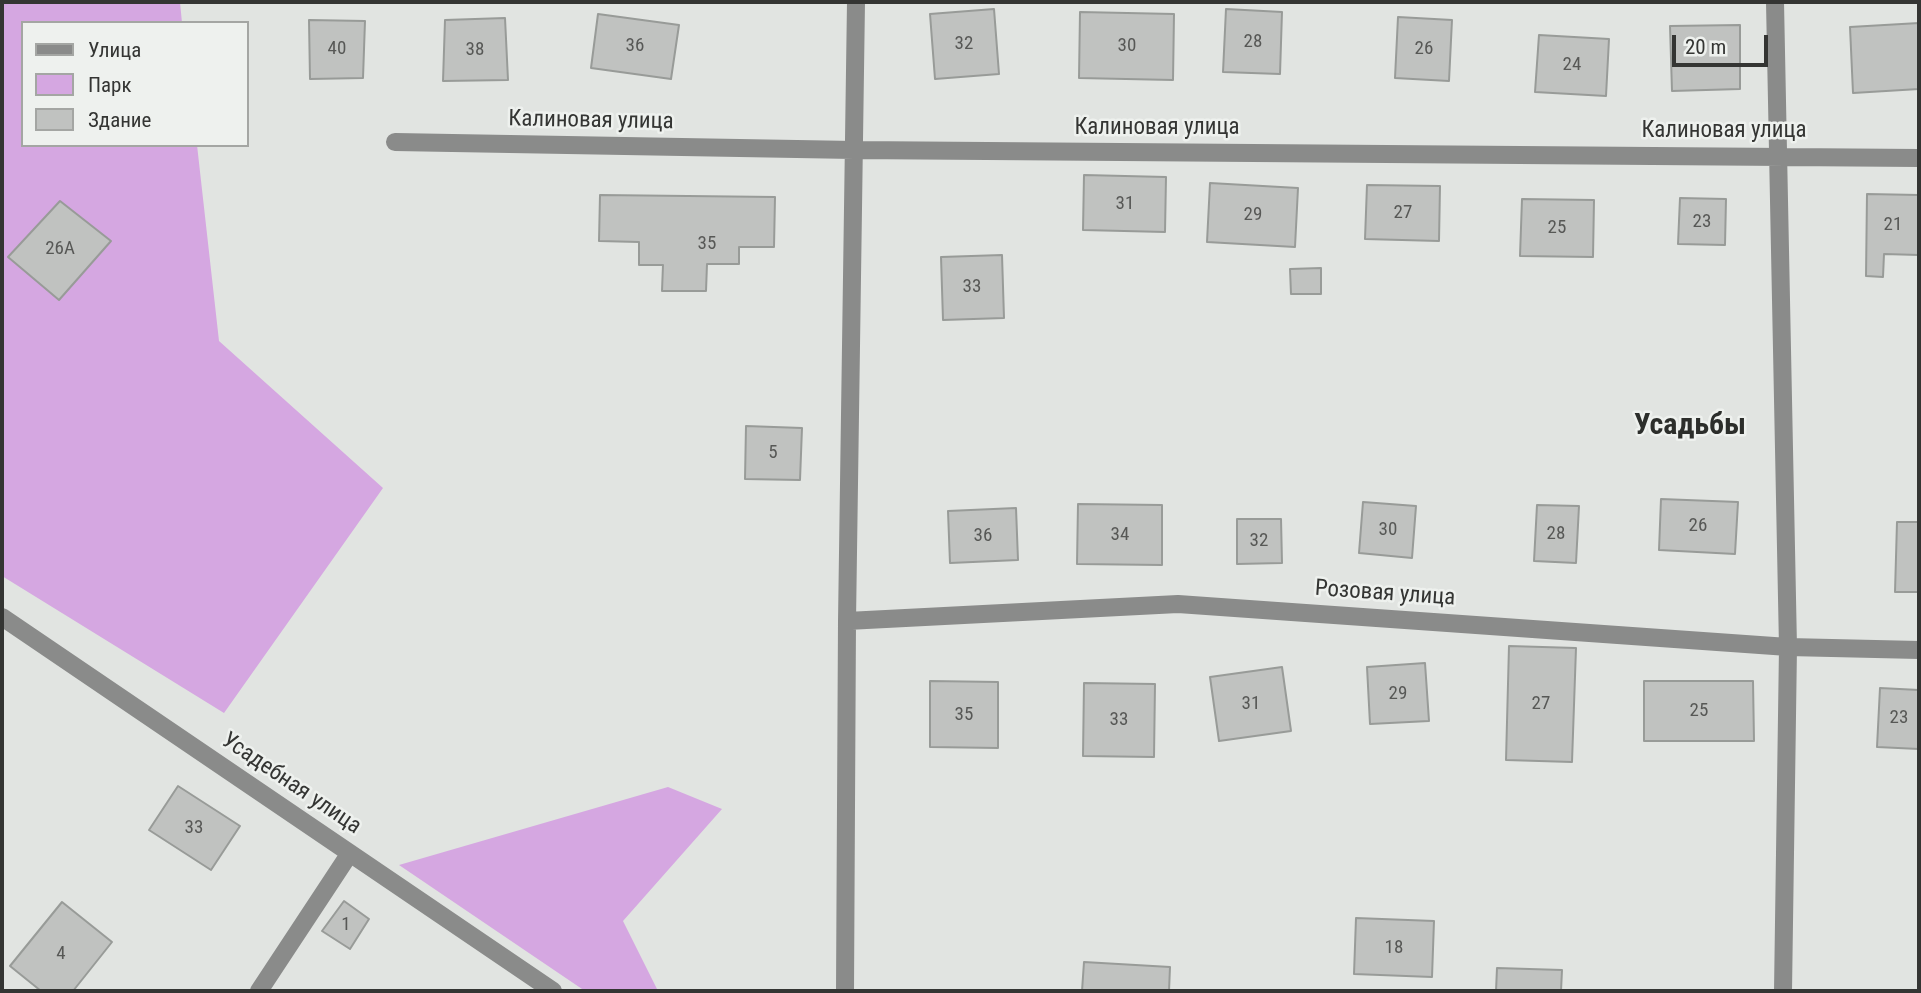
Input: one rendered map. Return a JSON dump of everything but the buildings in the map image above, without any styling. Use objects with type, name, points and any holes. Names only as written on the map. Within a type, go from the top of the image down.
[{"type":"street","points":[[845,991],[847,621],[856,2]]},
{"type":"street","points":[[1775,2],[1788,646],[1783,991]]},
{"type":"street","name":"Калиновая улица","points":[[395,142],[854,150],[1919,158]]},
{"type":"street","name":"Розовая улица","points":[[847,621],[1178,604],[1788,646],[1919,650]]},
{"type":"street","name":"Усадебная улица","points":[[2,617],[553,991]]},
{"type":"street","points":[[259,991],[350,853]]},
{"type":"green space","points":[[2,2],[180,2],[182,21],[21,21],[21,147],[197,147],[219,341],[383,488],[224,713],[2,576]]},
{"type":"green space","points":[[668,787],[722,809],[623,921],[658,991],[585,991],[399,865]]},
{"type":"district","name":"Усадьбы","points":[[1690,426]]}]
